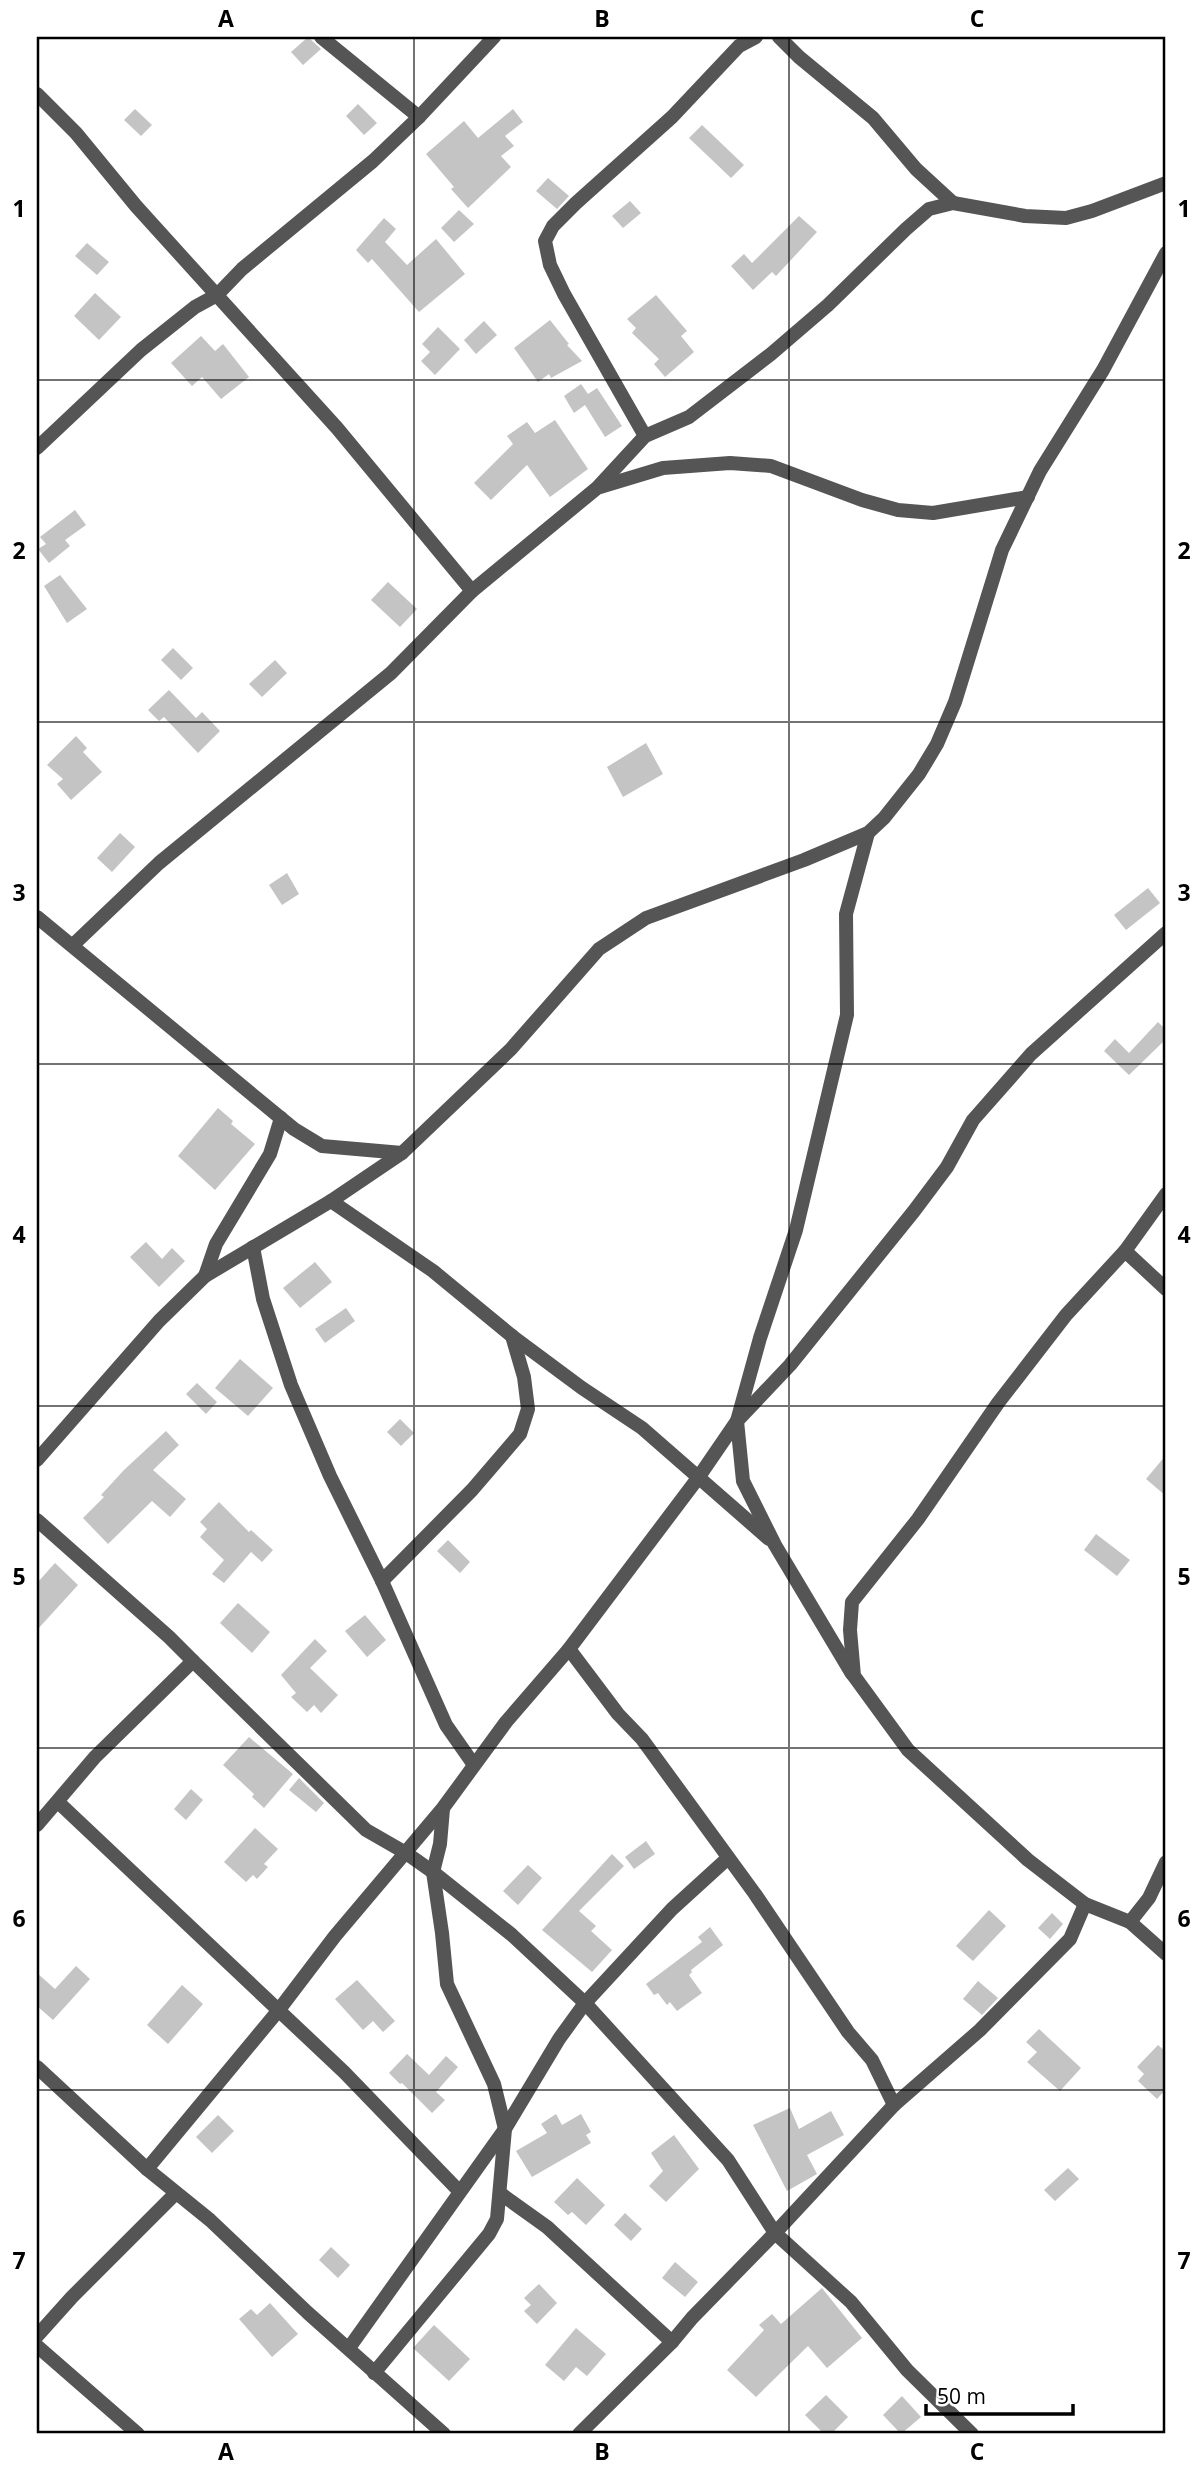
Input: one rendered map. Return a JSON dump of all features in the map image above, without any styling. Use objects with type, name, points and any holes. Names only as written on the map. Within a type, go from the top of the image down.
[{"type":"street","points":[[321,37],[419,117]]},
{"type":"street","points":[[37,448],[141,350],[195,307],[217,295],[242,269],[373,161],[419,117],[494,37]]},
{"type":"street","points":[[645,436],[564,294],[550,265],[545,242],[553,226],[576,203],[672,117],[739,46],[756,37]]},
{"type":"street","points":[[779,37],[873,118],[916,169],[953,203]]},
{"type":"street","points":[[37,97],[76,133],[136,206],[337,428],[471,591]]},
{"type":"street","points":[[73,945],[159,863],[391,673],[471,591],[597,488],[645,436],[689,417],[771,354],[828,305],[921,215],[936,206],[953,203],[1025,216],[1066,218],[1093,211],[1166,183]]},
{"type":"street","points":[[37,1461],[159,1321],[205,1276],[331,1201],[402,1153],[511,1049],[599,949],[646,918],[804,860],[868,833],[884,818],[919,774],[937,744],[955,702],[1002,550],[1040,471],[1103,370],[1166,253]]},
{"type":"street","points":[[597,488],[663,468],[730,463],[771,466],[862,500],[898,510],[933,513],[1028,497]]},
{"type":"street","points":[[868,833],[846,914],[847,1015],[796,1230],[760,1338],[737,1421],[743,1481],[775,1545],[854,1676],[908,1751],[1028,1860],[1086,1904],[1130,1922],[1166,1954]]},
{"type":"street","points":[[37,917],[281,1118],[322,1146],[402,1153]]},
{"type":"street","points":[[146,2169],[443,1808],[506,1722],[569,1649],[698,1478],[737,1421],[790,1365],[915,1211],[947,1167],[973,1120],[1004,1083],[1049,1037],[1166,933]]},
{"type":"street","points":[[205,1276],[216,1244],[270,1154],[281,1118]]},
{"type":"street","points":[[854,1676],[850,1630],[852,1602],[918,1519],[998,1403],[1066,1315],[1125,1251],[1166,1194]]},
{"type":"street","points":[[331,1201],[433,1271],[582,1388],[642,1429],[775,1545]]},
{"type":"street","points":[[253,1247],[262,1299],[291,1385],[330,1476],[382,1581],[446,1725],[474,1765]]},
{"type":"street","points":[[1125,1251],[1166,1289]]},
{"type":"street","points":[[382,1581],[472,1490],[520,1434],[528,1409],[524,1377],[512,1335]]},
{"type":"street","points":[[37,1520],[169,1637],[366,1830],[433,1871],[512,1935],[585,2003],[728,2160],[775,2233],[851,2302],[908,2370],[972,2434]]},
{"type":"street","points":[[569,1649],[618,1714],[642,1740],[729,1858],[848,2032],[872,2060],[894,2105]]},
{"type":"street","points":[[37,1825],[95,1757],[193,1661]]},
{"type":"street","points":[[58,1802],[344,2072],[459,2191]]},
{"type":"street","points":[[374,2372],[489,2234],[497,2219],[501,2194],[505,2129],[494,2084],[447,1984],[433,1871],[440,1844],[443,1808]]},
{"type":"street","points":[[349,2348],[505,2129],[559,2039],[585,2003],[671,1909],[729,1858]]},
{"type":"street","points":[[1130,1922],[1149,1898],[1166,1862]]},
{"type":"street","points":[[579,2434],[673,2342],[692,2318],[894,2105],[980,2030],[1070,1939],[1086,1904]]},
{"type":"street","points":[[37,2067],[146,2169],[210,2220],[307,2313],[444,2434]]},
{"type":"street","points":[[37,2336],[175,2194]]},
{"type":"street","points":[[501,2194],[547,2227],[673,2342]]},
{"type":"street","points":[[37,2346],[138,2434]]},
{"type":"building","points":[[308,37],[321,49],[303,65],[291,52]]},
{"type":"building","points":[[358,104],[377,123],[364,135],[346,116]]},
{"type":"building","points":[[135,109],[152,125],[141,136],[124,120]]},
{"type":"building","points":[[513,109],[523,122],[505,136],[514,146],[501,156],[511,167],[468,208],[426,154],[464,121],[478,138]]},
{"type":"building","points":[[702,125],[744,165],[731,178],[689,138]]},
{"type":"building","points":[[548,178],[569,196],[557,209],[536,191]]},
{"type":"building","points":[[630,201],[641,213],[623,228],[612,216]]},
{"type":"building","points":[[459,210],[474,224],[454,242],[441,228]]},
{"type":"building","points":[[799,216],[817,232],[776,276],[772,272],[753,290],[731,266],[744,254],[752,263]]},
{"type":"building","points":[[384,218],[396,229],[385,242],[407,265],[436,239],[465,274],[419,312],[372,259],[368,263],[356,250]]},
{"type":"building","points":[[87,243],[109,262],[97,275],[75,256]]},
{"type":"building","points":[[95,293],[121,317],[99,340],[74,316]]},
{"type":"building","points":[[656,295],[687,331],[681,336],[694,352],[665,377],[654,364],[659,359],[632,333],[636,328],[627,319]]},
{"type":"building","points":[[550,320],[582,361],[551,378],[549,374],[538,382],[514,348]]},
{"type":"building","points":[[484,321],[497,335],[476,354],[464,340]]},
{"type":"building","points":[[438,327],[460,349],[435,375],[421,361],[430,352],[422,344]]},
{"type":"building","points":[[201,336],[215,351],[223,344],[249,377],[221,399],[202,377],[192,386],[171,363]]},
{"type":"building","points":[[581,384],[588,394],[597,388],[622,426],[605,437],[585,405],[574,413],[564,396]]},
{"type":"building","points":[[555,420],[588,469],[550,497],[527,465],[491,500],[474,483],[513,444],[507,436],[527,422],[535,433]]},
{"type":"building","points":[[75,510],[86,525],[65,540],[70,546],[49,563],[38,549],[46,544],[40,537]]},
{"type":"building","points":[[60,575],[87,609],[67,623],[44,586]]},
{"type":"building","points":[[388,582],[417,609],[400,627],[371,600]]},
{"type":"building","points":[[173,648],[193,668],[181,680],[161,660]]},
{"type":"building","points":[[275,660],[287,673],[262,697],[249,684]]},
{"type":"building","points":[[169,690],[196,718],[202,712],[220,731],[198,753],[164,717],[159,721],[148,710]]},
{"type":"building","points":[[76,736],[87,748],[83,752],[102,772],[71,800],[57,784],[63,779],[47,765]]},
{"type":"building","points":[[646,743],[663,774],[623,797],[607,767]]},
{"type":"building","points":[[120,833],[135,847],[112,872],[97,858]]},
{"type":"building","points":[[287,873],[299,894],[282,905],[269,885]]},
{"type":"building","points":[[1148,888],[1160,903],[1126,930],[1114,915]]},
{"type":"building","points":[[1158,1022],[1166,1030],[1166,1039],[1129,1075],[1104,1051],[1115,1039],[1129,1053]]},
{"type":"building","points":[[218,1108],[233,1121],[231,1124],[255,1144],[215,1190],[178,1156]]},
{"type":"building","points":[[146,1242],[162,1259],[172,1248],[185,1261],[159,1287],[130,1257]]},
{"type":"building","points":[[315,1262],[332,1282],[300,1308],[283,1288]]},
{"type":"building","points":[[346,1308],[355,1321],[325,1343],[315,1329]]},
{"type":"building","points":[[240,1359],[273,1388],[248,1416],[215,1388]]},
{"type":"building","points":[[197,1383],[217,1402],[206,1414],[186,1394]]},
{"type":"building","points":[[400,1419],[414,1433],[401,1446],[387,1432]]},
{"type":"building","points":[[166,1431],[179,1445],[153,1470],[186,1499],[170,1517],[152,1501],[108,1544],[83,1518],[104,1497],[101,1495],[124,1470]]},
{"type":"building","points":[[1166,1455],[1166,1496],[1146,1479]]},
{"type":"building","points":[[219,1502],[249,1532],[251,1530],[273,1550],[262,1562],[251,1552],[224,1583],[212,1574],[224,1560],[200,1537],[207,1529],[200,1522]]},
{"type":"building","points":[[1096,1534],[1130,1560],[1117,1576],[1084,1550]]},
{"type":"building","points":[[448,1540],[470,1562],[460,1573],[437,1551]]},
{"type":"building","points":[[55,1563],[78,1585],[37,1630],[37,1583]]},
{"type":"building","points":[[238,1603],[270,1632],[252,1653],[220,1623]]},
{"type":"building","points":[[365,1615],[386,1640],[367,1657],[345,1631]]},
{"type":"building","points":[[315,1639],[327,1651],[310,1668],[338,1695],[321,1713],[314,1705],[307,1712],[291,1697],[296,1693],[281,1675]]},
{"type":"building","points":[[249,1737],[293,1774],[264,1808],[252,1797],[254,1794],[223,1765]]},
{"type":"building","points":[[299,1778],[324,1803],[316,1812],[289,1790]]},
{"type":"building","points":[[191,1789],[203,1800],[186,1820],[174,1809]]},
{"type":"building","points":[[255,1828],[278,1849],[264,1864],[268,1867],[257,1879],[253,1875],[246,1882],[224,1862]]},
{"type":"building","points":[[646,1841],[655,1854],[634,1869],[625,1857]]},
{"type":"building","points":[[612,1854],[624,1866],[579,1911],[596,1926],[591,1931],[612,1950],[592,1972],[542,1930]]},
{"type":"building","points":[[528,1865],[542,1878],[518,1905],[503,1891]]},
{"type":"building","points":[[989,1910],[1006,1926],[973,1961],[956,1946]]},
{"type":"building","points":[[1052,1913],[1063,1924],[1050,1939],[1038,1928]]},
{"type":"building","points":[[710,1927],[723,1945],[691,1970],[689,1975],[702,1993],[677,2011],[670,2002],[667,2005],[658,1993],[654,1995],[646,1984],[702,1942],[698,1937]]},
{"type":"building","points":[[76,1966],[90,1979],[53,2020],[37,2006],[37,1973],[55,1989]]},
{"type":"building","points":[[357,1980],[395,2021],[383,2032],[373,2021],[363,2030],[335,1999]]},
{"type":"building","points":[[978,1981],[998,1998],[982,2015],[963,1999]]},
{"type":"building","points":[[182,1985],[203,2004],[168,2044],[147,2025]]},
{"type":"building","points":[[1039,2029],[1081,2068],[1060,2091],[1027,2062],[1037,2052],[1026,2042]]},
{"type":"building","points":[[1158,2045],[1166,2052],[1166,2089],[1157,2099],[1138,2081],[1144,2074],[1137,2067]]},
{"type":"building","points":[[407,2054],[429,2075],[446,2056],[458,2067],[436,2092],[445,2100],[432,2113],[389,2073]]},
{"type":"building","points":[[790,2108],[799,2129],[831,2111],[844,2135],[807,2155],[817,2174],[787,2191],[753,2125]]},
{"type":"building","points":[[556,2114],[562,2125],[581,2114],[591,2132],[586,2135],[591,2143],[532,2177],[516,2151],[547,2133],[541,2124]]},
{"type":"building","points":[[218,2115],[234,2131],[212,2153],[196,2137]]},
{"type":"building","points":[[674,2135],[699,2169],[666,2202],[649,2186],[663,2171],[651,2153]]},
{"type":"building","points":[[1068,2168],[1079,2179],[1055,2201],[1044,2190]]},
{"type":"building","points":[[577,2178],[605,2205],[586,2225],[572,2212],[568,2215],[554,2202]]},
{"type":"building","points":[[625,2213],[642,2229],[631,2241],[614,2225]]},
{"type":"building","points":[[331,2247],[350,2265],[338,2278],[319,2260]]},
{"type":"building","points":[[675,2262],[698,2282],[685,2297],[662,2278]]},
{"type":"building","points":[[539,2284],[557,2303],[537,2324],[524,2311],[531,2305],[524,2298]]},
{"type":"building","points":[[822,2288],[862,2338],[827,2368],[808,2346],[756,2397],[727,2370],[764,2330],[759,2325],[772,2314],[781,2324]]},
{"type":"building","points":[[270,2303],[298,2334],[272,2357],[239,2319],[251,2309],[257,2315]]},
{"type":"building","points":[[434,2325],[470,2359],[449,2381],[413,2348]]},
{"type":"building","points":[[576,2328],[606,2354],[587,2376],[576,2367],[564,2381],[545,2365]]},
{"type":"building","points":[[826,2395],[848,2417],[831,2434],[824,2434],[805,2415]]},
{"type":"building","points":[[902,2396],[921,2417],[901,2434],[883,2415]]}]
